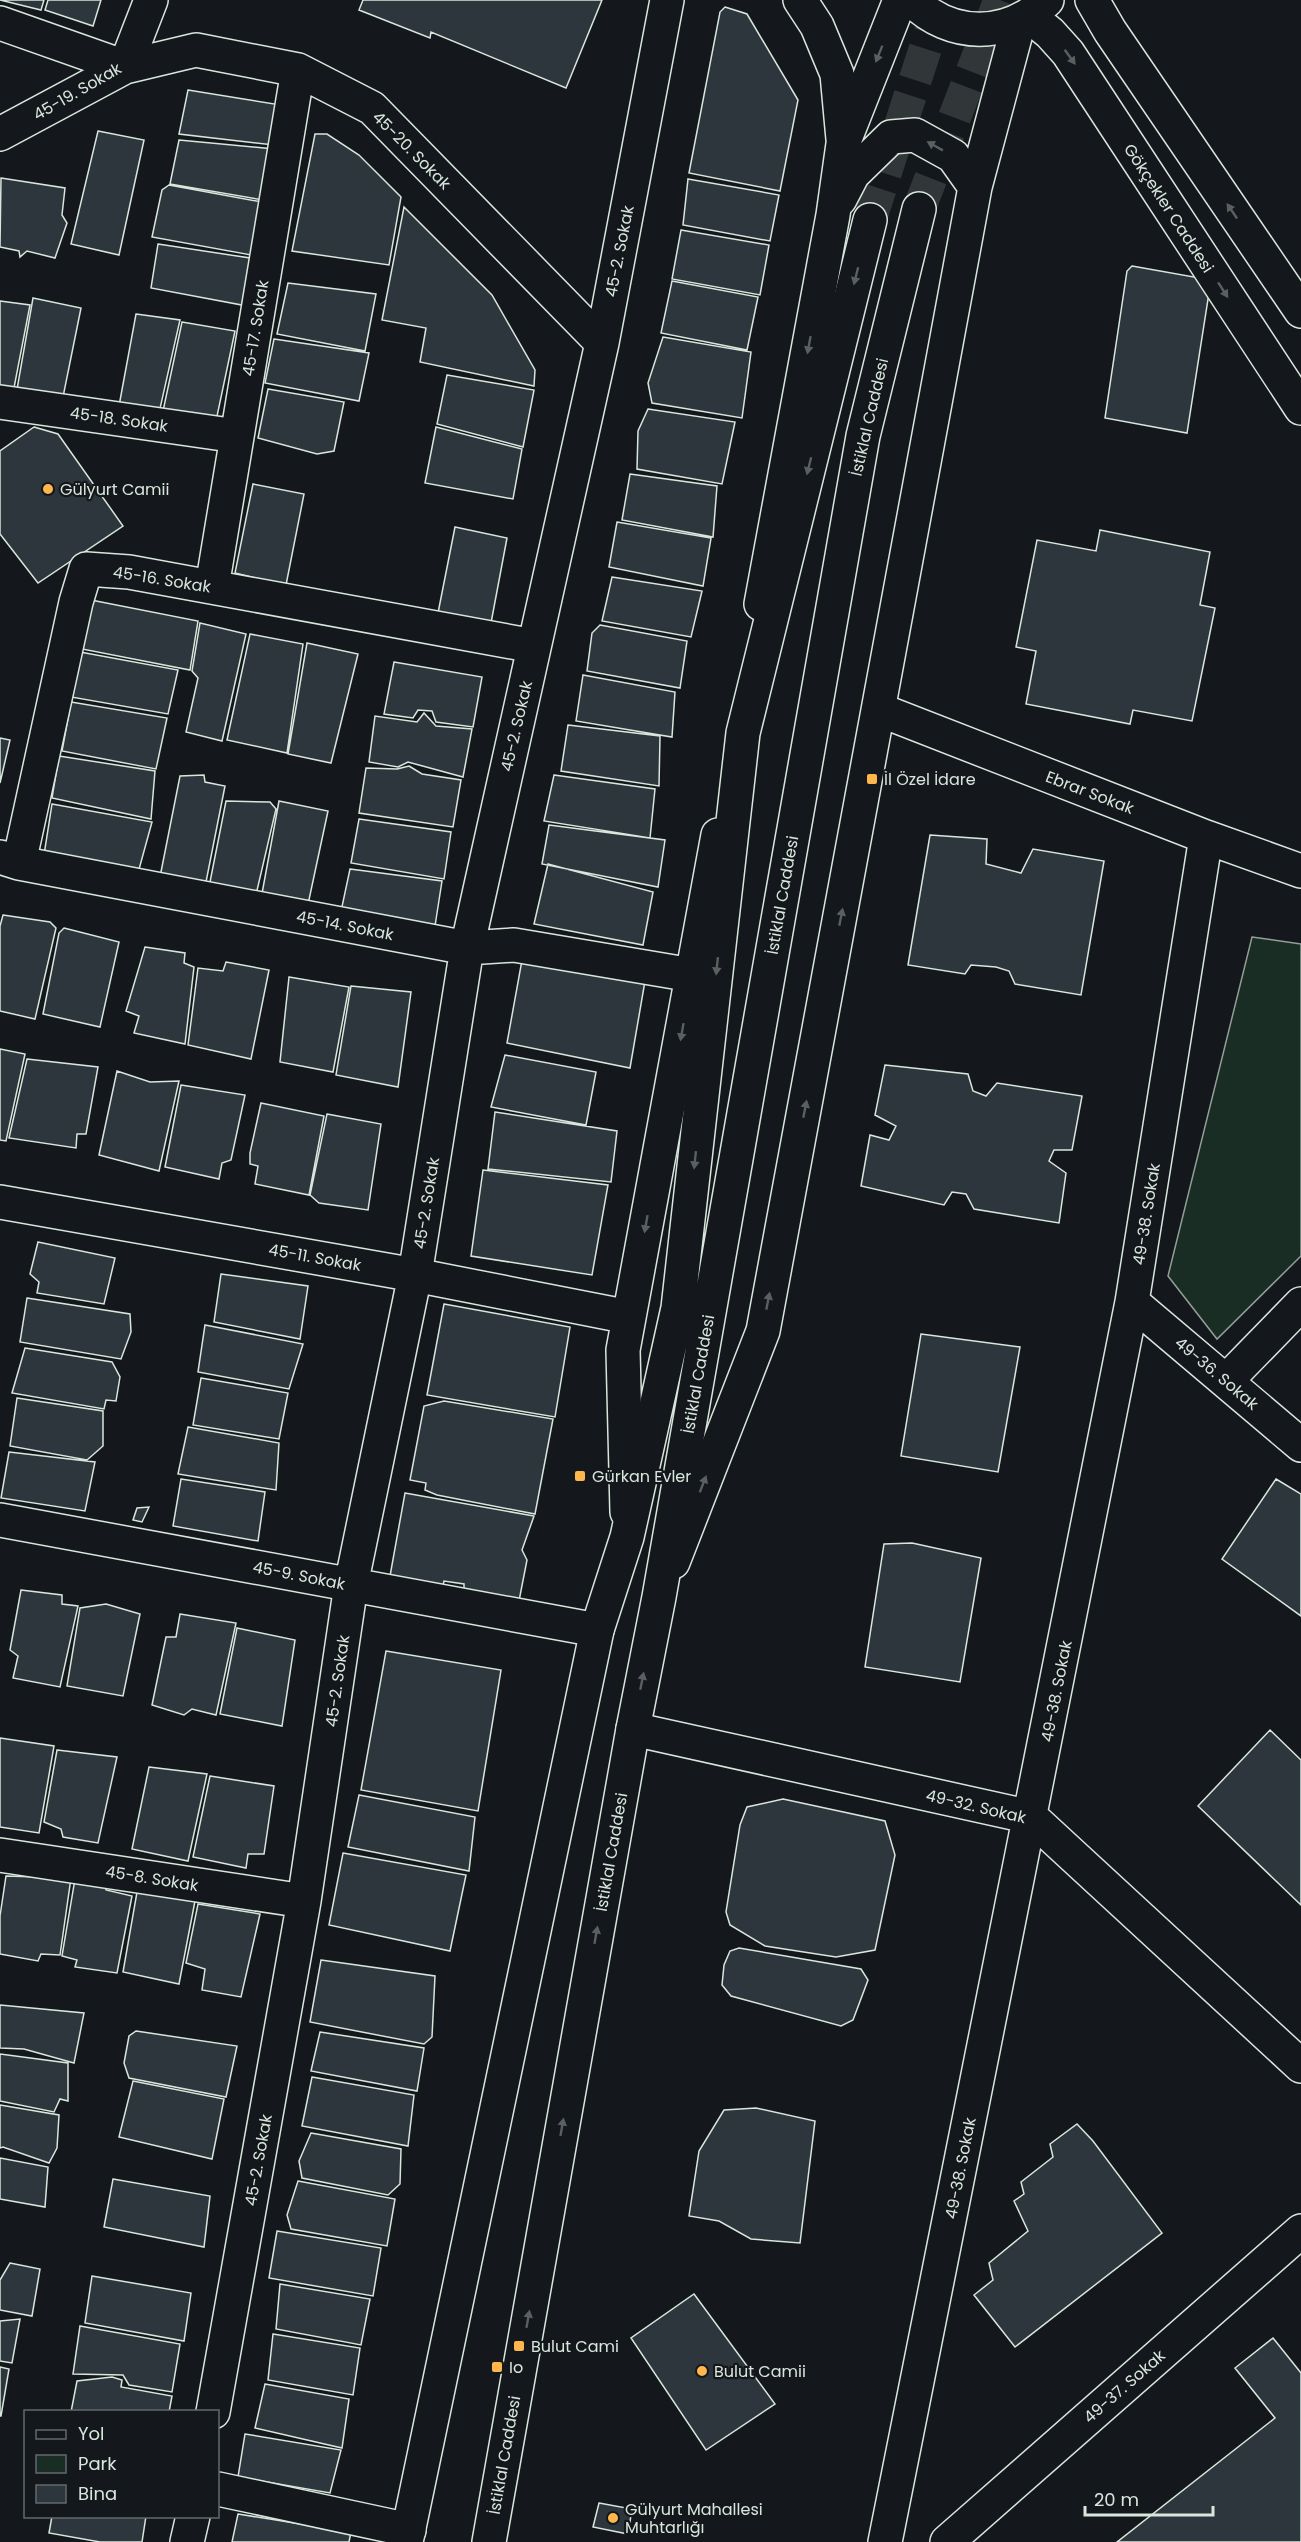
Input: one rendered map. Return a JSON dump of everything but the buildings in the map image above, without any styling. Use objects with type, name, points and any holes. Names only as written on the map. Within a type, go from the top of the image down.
[{"type":"street","name":"45-19. Sokak","points":[[0,134],[125,67],[151,0]]},
{"type":"street","name":"45-2. Sokak","points":[[213,2410],[304,1901],[351,1585],[415,1275],[467,948],[602,343],[667,0]]},
{"type":"street","points":[[800,0],[817,26],[837,75],[843,144]]},
{"type":"street","points":[[627,1537],[623,1350],[832,215],[843,144],[900,0]]},
{"type":"street","points":[[912,0],[929,15],[962,28],[985,30],[1031,12]]},
{"type":"street","points":[[1092,0],[1110,31],[1301,311]]},
{"type":"street","points":[[659,1597],[763,1331],[880,710],[975,187],[1031,12]]},
{"type":"street","name":"Gökçekler Caddesi","points":[[1031,12],[1068,53],[1301,408]]},
{"type":"street","points":[[0,23],[125,67]]},
{"type":"street","name":"45-20. Sokak","points":[[125,67],[196,50],[298,69],[372,108],[602,343]]},
{"type":"street","name":"45-17. Sokak","points":[[212,587],[298,69]]},
{"type":"street","points":[[832,215],[853,174],[891,137],[915,135],[953,156],[975,187]]},
{"type":"street","name":"İstiklal Caddesi","points":[[489,2542],[633,1729],[659,1597],[863,436],[919,209]]},
{"type":"street","name":"İstiklal Caddesi","points":[[408,2536],[597,1630],[627,1537],[678,1308],[743,733],[870,220]]},
{"type":"street","name":"45-18. Sokak","points":[[0,402],[237,436]]},
{"type":"street","name":"45-16. Sokak","points":[[9,860],[86,569],[129,572],[534,646]]},
{"type":"street","name":"Ebrar Sokak","points":[[880,710],[1301,872]]},
{"type":"street","name":"49-38. Sokak","points":[[885,2542],[1132,1302],[1206,837]]},
{"type":"street","name":"45-14. Sokak","points":[[9,860],[467,948],[514,945],[692,975]]},
{"type":"street","name":"45-11. Sokak","points":[[0,1202],[415,1275],[629,1317]]},
{"type":"street","name":"49-36. Sokak","points":[[1132,1302],[1227,1380],[1301,1445]]},
{"type":"street","points":[[1227,1380],[1301,1304]]},
{"type":"street","name":"45-9. Sokak","points":[[0,1520],[597,1630]]},
{"type":"street","name":"49-32. Sokak","points":[[633,1729],[1031,1817],[1301,2066]]},
{"type":"street","name":"45-8. Sokak","points":[[0,1855],[304,1901]]},
{"type":"street","name":"49-37. Sokak","points":[[947,2542],[1301,2231]]},
{"type":"street","points":[[219,2489],[408,2536]]},
{"type":"street","points":[[187,2542],[193,2518]]},
{"type":"green space","points":[[1252,937],[1301,944],[1301,1256],[1217,1339],[1168,1276]]},
{"type":"tunnel","points":[[870,220],[941,0]]},
{"type":"tunnel","points":[[919,209],[1000,0]]},
{"type":"place","name":"Gülyurt Camii","points":[[48,489]]},
{"type":"place","name":"İl Özel İdare","points":[[872,779]]},
{"type":"place","name":"Gürkan Evler","points":[[580,1476]]},
{"type":"place","name":"Bulut Cami","points":[[519,2346]]},
{"type":"place","name":"Io","points":[[497,2367]]},
{"type":"place","name":"Bulut Camii","points":[[702,2371]]},
{"type":"place","name":"Gülyurt Mahallesi Muhtarlığı","points":[[613,2518]]}]
